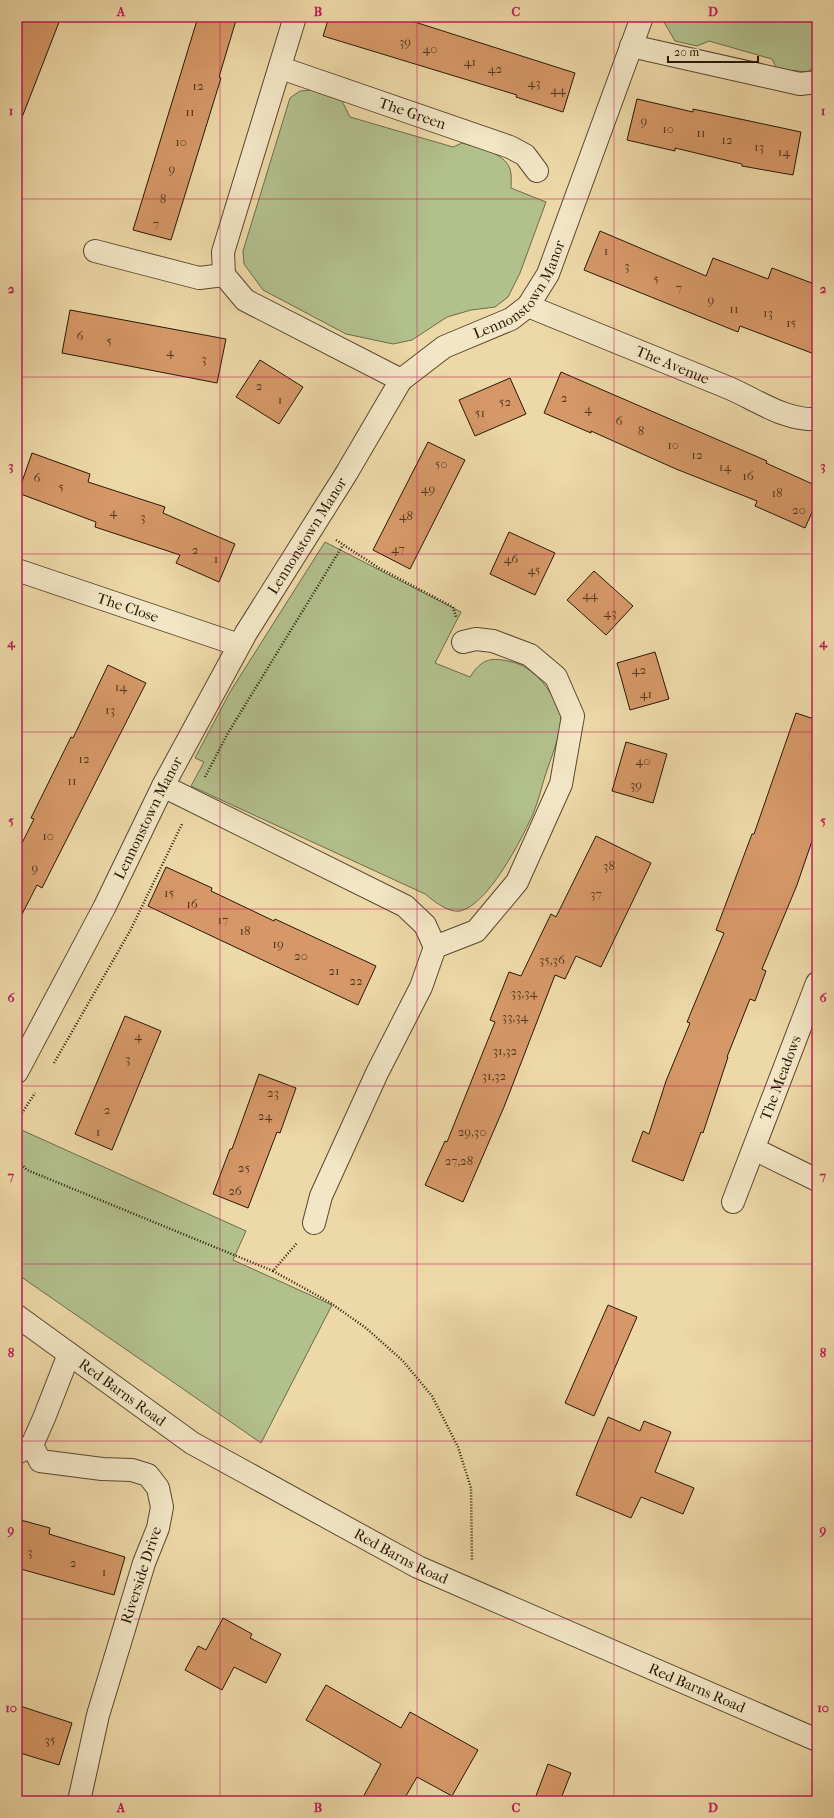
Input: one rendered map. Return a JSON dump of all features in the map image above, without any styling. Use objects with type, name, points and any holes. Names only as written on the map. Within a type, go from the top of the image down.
[{"type":"street","points":[[295,17],[281,68],[223,252],[224,275],[245,300],[401,380]]},
{"type":"street","name":"Lennonstown Manor","points":[[17,1072],[104,908],[164,786],[240,645],[401,380],[444,347],[511,319],[528,306],[548,274],[642,17]]},
{"type":"street","points":[[631,46],[800,84],[817,82]]},
{"type":"street","name":"The Green","points":[[281,68],[510,147],[525,155],[537,171]]},
{"type":"street","points":[[95,251],[199,278],[224,275]]},
{"type":"street","name":"The Avenue","points":[[528,306],[736,392],[787,416],[808,420],[817,419]]},
{"type":"street","name":"The Close","points":[[17,570],[240,645]]},
{"type":"street","points":[[435,947],[476,930],[517,882],[561,784],[573,716],[556,677],[530,655],[493,641],[476,639],[463,642]]},
{"type":"street","points":[[164,786],[405,906],[425,925],[435,947],[421,987],[377,1073],[321,1196],[314,1223]]},
{"type":"street","name":"The Meadows","points":[[733,1202],[817,983]]},
{"type":"street","points":[[754,1149],[817,1180]]},
{"type":"street","name":"Red Barns Road","points":[[17,1316],[192,1443],[418,1567],[817,1740]]},
{"type":"street","name":"Riverside Drive","points":[[69,1354],[44,1418],[24,1449],[40,1461],[102,1469],[132,1470],[148,1475],[158,1488],[162,1507],[158,1528],[144,1563],[98,1715],[79,1801]]},
{"type":"path","points":[[313,526],[379,568],[453,607],[463,642]]},
{"type":"path","points":[[51,1069],[130,932],[193,800],[228,733],[342,545]]},
{"type":"path","points":[[17,1121],[38,1088]]},
{"type":"path","points":[[17,1160],[27,1170],[273,1271],[329,1302],[366,1328],[403,1361],[432,1396],[458,1447],[471,1488],[472,1562],[478,1593]]},
{"type":"path","points":[[273,1271],[314,1223]]},
{"type":"green space","points":[[661,17],[817,17],[817,66],[807,72],[777,69],[772,59],[709,41],[697,46],[675,41]]},
{"type":"green space","points":[[312,90],[342,101],[350,117],[453,147],[462,143],[490,152],[502,158],[507,163],[510,169],[511,188],[546,202],[520,273],[508,297],[495,307],[471,310],[447,317],[412,340],[393,344],[346,334],[263,290],[244,264],[243,251],[290,98],[300,91]]},
{"type":"green space","points":[[325,542],[461,612],[435,663],[470,677],[482,663],[486,661],[496,659],[516,663],[530,670],[542,681],[560,710],[561,718],[557,741],[537,803],[528,825],[503,870],[493,884],[482,897],[471,906],[460,911],[446,908],[425,894],[191,786],[204,762],[195,758],[230,692]]},
{"type":"green space","points":[[17,1128],[246,1231],[233,1260],[332,1305],[261,1443],[17,1274]]},
{"type":"building","points":[[17,17],[61,17],[19,125],[17,125]]},
{"type":"building","points":[[198,17],[237,17],[219,77],[221,78],[171,240],[133,230]]},
{"type":"building","points":[[329,17],[399,17],[575,73],[563,112],[516,97],[517,95],[323,36]]},
{"type":"building","points":[[637,99],[693,112],[693,109],[801,132],[793,175],[742,166],[742,164],[675,148],[675,151],[627,140]]},
{"type":"building","points":[[600,231],[706,276],[713,258],[768,279],[772,268],[817,285],[817,355],[740,326],[738,332],[584,270]]},
{"type":"building","points":[[70,310],[226,339],[217,383],[62,353]]},
{"type":"building","points":[[260,360],[303,387],[279,424],[236,397]]},
{"type":"building","points":[[561,372],[767,461],[766,463],[817,486],[817,501],[805,528],[755,506],[757,501],[676,469],[591,431],[591,433],[544,413]]},
{"type":"building","points":[[510,378],[526,414],[475,436],[459,400]]},
{"type":"building","points":[[428,442],[465,460],[410,569],[373,550]]},
{"type":"building","points":[[32,453],[90,474],[88,482],[165,507],[163,513],[235,544],[219,582],[176,563],[180,555],[95,527],[96,522],[18,493]]},
{"type":"building","points":[[509,532],[555,553],[535,595],[490,574]]},
{"type":"building","points":[[594,571],[633,606],[606,635],[567,600]]},
{"type":"building","points":[[655,652],[669,699],[630,710],[617,663]]},
{"type":"building","points":[[108,665],[146,683],[42,888],[37,885],[17,924],[17,853],[34,819],[31,818],[71,737],[73,738]]},
{"type":"building","points":[[796,713],[817,720],[817,839],[813,838],[797,885],[762,969],[766,971],[755,1001],[750,999],[727,1057],[703,1133],[701,1132],[683,1181],[632,1161],[643,1131],[649,1134],[666,1081],[690,1023],[687,1022],[724,933],[716,930],[752,834],[754,834]]},
{"type":"building","points":[[626,742],[667,754],[653,803],[612,791]]},
{"type":"building","points":[[596,836],[651,863],[601,967],[576,956],[565,979],[555,975],[504,1107],[463,1202],[425,1185],[445,1141],[447,1142],[495,1022],[490,1020],[509,972],[521,976],[551,914],[556,917]]},
{"type":"building","points":[[166,867],[212,888],[211,891],[274,921],[275,919],[376,966],[358,1005],[148,906]]},
{"type":"building","points":[[125,1016],[161,1031],[112,1150],[75,1134]]},
{"type":"building","points":[[259,1074],[296,1088],[280,1133],[277,1132],[248,1208],[213,1194],[230,1149],[232,1149]]},
{"type":"building","points":[[608,1305],[637,1317],[594,1416],[565,1403]]},
{"type":"building","points":[[608,1417],[640,1431],[644,1421],[671,1432],[655,1472],[694,1488],[683,1514],[641,1497],[631,1518],[576,1495]]},
{"type":"building","points":[[17,1519],[50,1528],[49,1534],[125,1557],[114,1595],[17,1568]]},
{"type":"building","points":[[223,1618],[252,1634],[250,1638],[281,1654],[266,1683],[234,1667],[222,1690],[185,1670],[198,1646],[206,1650]]},
{"type":"building","points":[[326,1685],[401,1728],[410,1712],[478,1750],[452,1796],[417,1777],[403,1801],[361,1801],[381,1764],[306,1720]]},
{"type":"building","points":[[17,1705],[72,1723],[59,1765],[17,1752]]},
{"type":"building","points":[[548,1764],[571,1773],[560,1801],[534,1801]]}]
